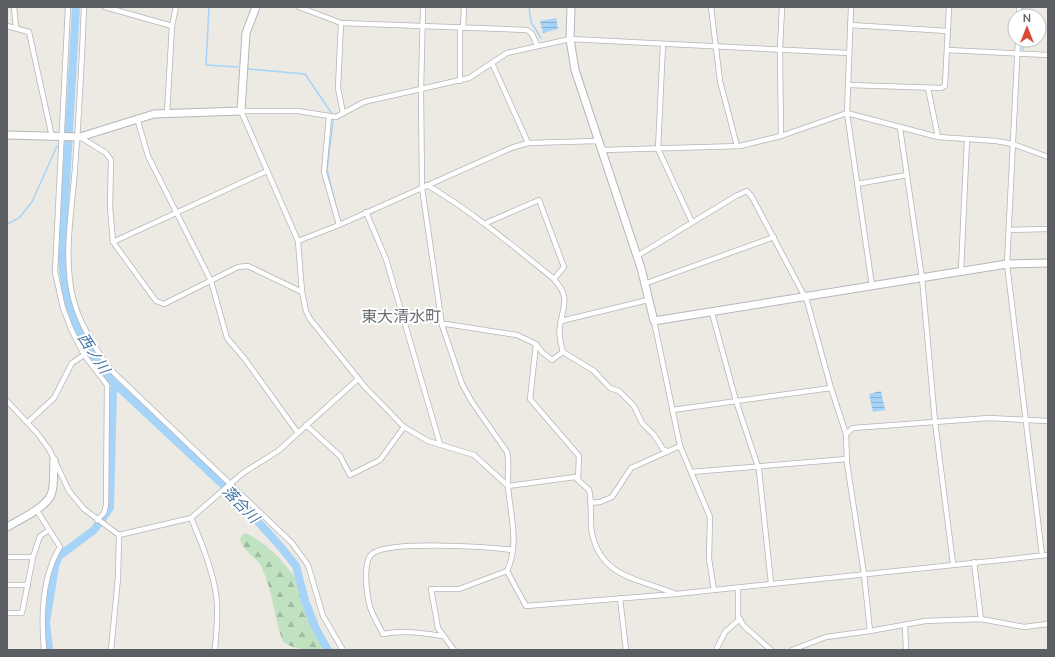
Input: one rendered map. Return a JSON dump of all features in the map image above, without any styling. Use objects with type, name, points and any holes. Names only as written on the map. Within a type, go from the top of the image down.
[{"type":"street","points":[[14,7],[16,28]]},
{"type":"street","points":[[68,7],[55,272],[64,313],[84,355],[107,385],[106,505],[100,522]]},
{"type":"street","points":[[84,7],[77,137],[68,254],[73,296],[77,311],[94,346],[111,370],[292,543],[308,565],[323,616],[343,650]]},
{"type":"street","points":[[105,7],[172,26]]},
{"type":"street","points":[[167,113],[172,26],[176,7]]},
{"type":"street","points":[[256,7],[246,34],[241,111],[298,241],[302,292],[306,312],[358,379],[387,411],[404,427],[428,441],[477,456],[508,486]]},
{"type":"street","points":[[299,7],[341,23],[527,30],[532,34],[537,45]]},
{"type":"street","points":[[423,7],[421,90],[422,188],[442,325],[462,384],[472,402],[507,452],[509,458],[508,486],[513,517],[513,560],[507,571],[459,589],[431,590],[436,620],[442,636],[454,650]]},
{"type":"street","points":[[460,80],[464,7]]},
{"type":"street","points":[[571,7],[570,39],[574,70],[637,256],[654,321],[680,446],[710,517],[709,559],[714,590]]},
{"type":"street","points":[[711,7],[720,80],[737,146]]},
{"type":"street","points":[[781,136],[780,49],[782,7]]},
{"type":"street","points":[[851,7],[847,113],[872,286]]},
{"type":"street","points":[[849,85],[928,88],[940,88],[945,86],[949,7]]},
{"type":"street","points":[[341,23],[338,88],[344,113]]},
{"type":"street","points":[[850,25],[948,31]]},
{"type":"street","points":[[7,26],[29,32],[52,137]]},
{"type":"street","points":[[7,135],[77,137],[137,118],[167,113],[298,111],[336,117],[364,102],[469,78],[507,53],[537,45],[570,39],[849,53]]},
{"type":"street","points":[[663,44],[658,149],[692,222]]},
{"type":"street","points":[[1018,48],[1007,264],[1042,556]]},
{"type":"street","points":[[947,50],[1048,55]]},
{"type":"street","points":[[492,63],[528,143]]},
{"type":"street","points":[[928,88],[938,137]]},
{"type":"street","points":[[597,141],[604,150],[737,146],[781,136],[847,113],[938,137],[1013,144],[1048,157]]},
{"type":"street","points":[[329,117],[324,172],[339,225]]},
{"type":"street","points":[[137,118],[148,156],[211,281],[227,338],[244,358],[298,433]]},
{"type":"street","points":[[900,128],[922,278],[935,422],[954,564]]},
{"type":"street","points":[[77,137],[106,153],[111,160],[110,207],[113,242],[156,301],[164,304],[238,267],[248,266],[302,292]]},
{"type":"street","points":[[961,271],[967,139]]},
{"type":"street","points":[[298,241],[339,225],[511,148],[528,143],[597,141]]},
{"type":"street","points":[[113,242],[267,171]]},
{"type":"street","points":[[857,184],[907,175]]},
{"type":"street","points":[[427,185],[486,224],[554,279],[563,289],[565,296],[559,328],[563,352],[594,371],[610,388],[620,391],[634,406],[642,423],[663,449],[667,451]]},
{"type":"street","points":[[637,256],[692,222],[747,191],[752,197],[806,298],[831,388],[846,434],[847,459],[864,574],[870,631]]},
{"type":"street","points":[[486,224],[539,200],[564,267],[554,279]]},
{"type":"street","points":[[366,212],[386,259],[440,444]]},
{"type":"street","points":[[1009,230],[1048,229]]},
{"type":"street","points":[[644,284],[774,237]]},
{"type":"street","points":[[654,321],[806,298],[1007,264],[1048,263]]},
{"type":"street","points":[[561,321],[648,300]]},
{"type":"street","points":[[712,313],[736,401],[757,466],[771,583]]},
{"type":"street","points":[[442,325],[446,324],[517,335],[536,344],[542,352],[552,360],[563,352]]},
{"type":"street","points":[[536,344],[530,399],[579,456],[578,480]]},
{"type":"street","points":[[28,422],[54,398],[72,363],[84,355]]},
{"type":"street","points":[[7,401],[28,422],[49,449],[69,490],[84,509],[119,535],[191,518],[243,473],[278,451],[358,379]]},
{"type":"street","points":[[672,410],[831,388]]},
{"type":"street","points":[[846,434],[853,428],[989,418],[1048,421]]},
{"type":"street","points":[[306,425],[340,456],[350,476],[380,460],[404,427]]},
{"type":"street","points":[[590,503],[600,502],[612,498],[631,468],[680,446]]},
{"type":"street","points":[[691,472],[847,459]]},
{"type":"street","points":[[7,527],[36,509],[50,496],[53,487],[54,460]]},
{"type":"street","points":[[508,486],[575,477],[589,490],[593,539],[600,558],[605,564],[614,571],[676,594]]},
{"type":"street","points":[[36,509],[60,547],[54,557],[45,597],[42,628],[44,650]]},
{"type":"street","points":[[191,518],[199,536],[216,592],[217,610],[215,650]]},
{"type":"street","points":[[7,613],[22,612],[40,536],[50,530]]},
{"type":"street","points":[[111,650],[118,578],[119,535]]},
{"type":"street","points":[[442,636],[414,632],[394,632],[383,634],[370,606],[366,588],[366,566],[372,553],[384,548],[413,547],[477,546],[513,550]]},
{"type":"street","points":[[507,571],[526,606],[738,588],[771,583],[1048,555]]},
{"type":"street","points":[[7,557],[34,557]]},
{"type":"street","points":[[974,562],[981,619]]},
{"type":"street","points":[[7,585],[28,585]]},
{"type":"street","points":[[738,588],[738,617],[771,650]]},
{"type":"street","points":[[620,598],[626,650]]},
{"type":"street","points":[[716,650],[725,632],[731,625],[740,619]]},
{"type":"street","points":[[792,650],[826,636],[905,626],[925,621],[981,619],[1024,627],[1048,624]]},
{"type":"street","points":[[905,626],[906,650]]},
{"type":"green space","points":[[245,533],[259,541],[273,552],[286,565],[298,581],[316,615],[321,632],[323,648],[302,649],[293,647],[283,642],[277,624],[266,577],[260,564],[244,548],[240,539]]},
{"type":"water","points":[[556,18],[558,29],[543,33],[540,21]]},
{"type":"water","points":[[881,391],[885,410],[873,412],[869,394]]},
{"type":"waterway","name":"西ノ川","points":[[76,7],[62,254],[66,290],[75,322],[91,352],[112,381],[233,494],[296,566],[306,604],[316,629],[328,650]]},
{"type":"waterway","points":[[209,7],[206,65],[238,67]]},
{"type":"waterway","points":[[529,7],[531,22],[541,38]]},
{"type":"waterway","points":[[248,69],[305,74],[332,114]]},
{"type":"waterway","points":[[333,121],[327,170],[339,218]]},
{"type":"waterway","points":[[7,224],[19,218],[32,202],[57,146]]},
{"type":"waterway","name":"西ノ川","points":[[49,650],[46,622],[55,566],[59,556],[94,530],[110,508],[113,390],[116,385]]},
{"type":"district","name":"東大清水町","points":[[401,316]]},
{"type":"water label","name":"落合川","points":[[241,504]]}]
